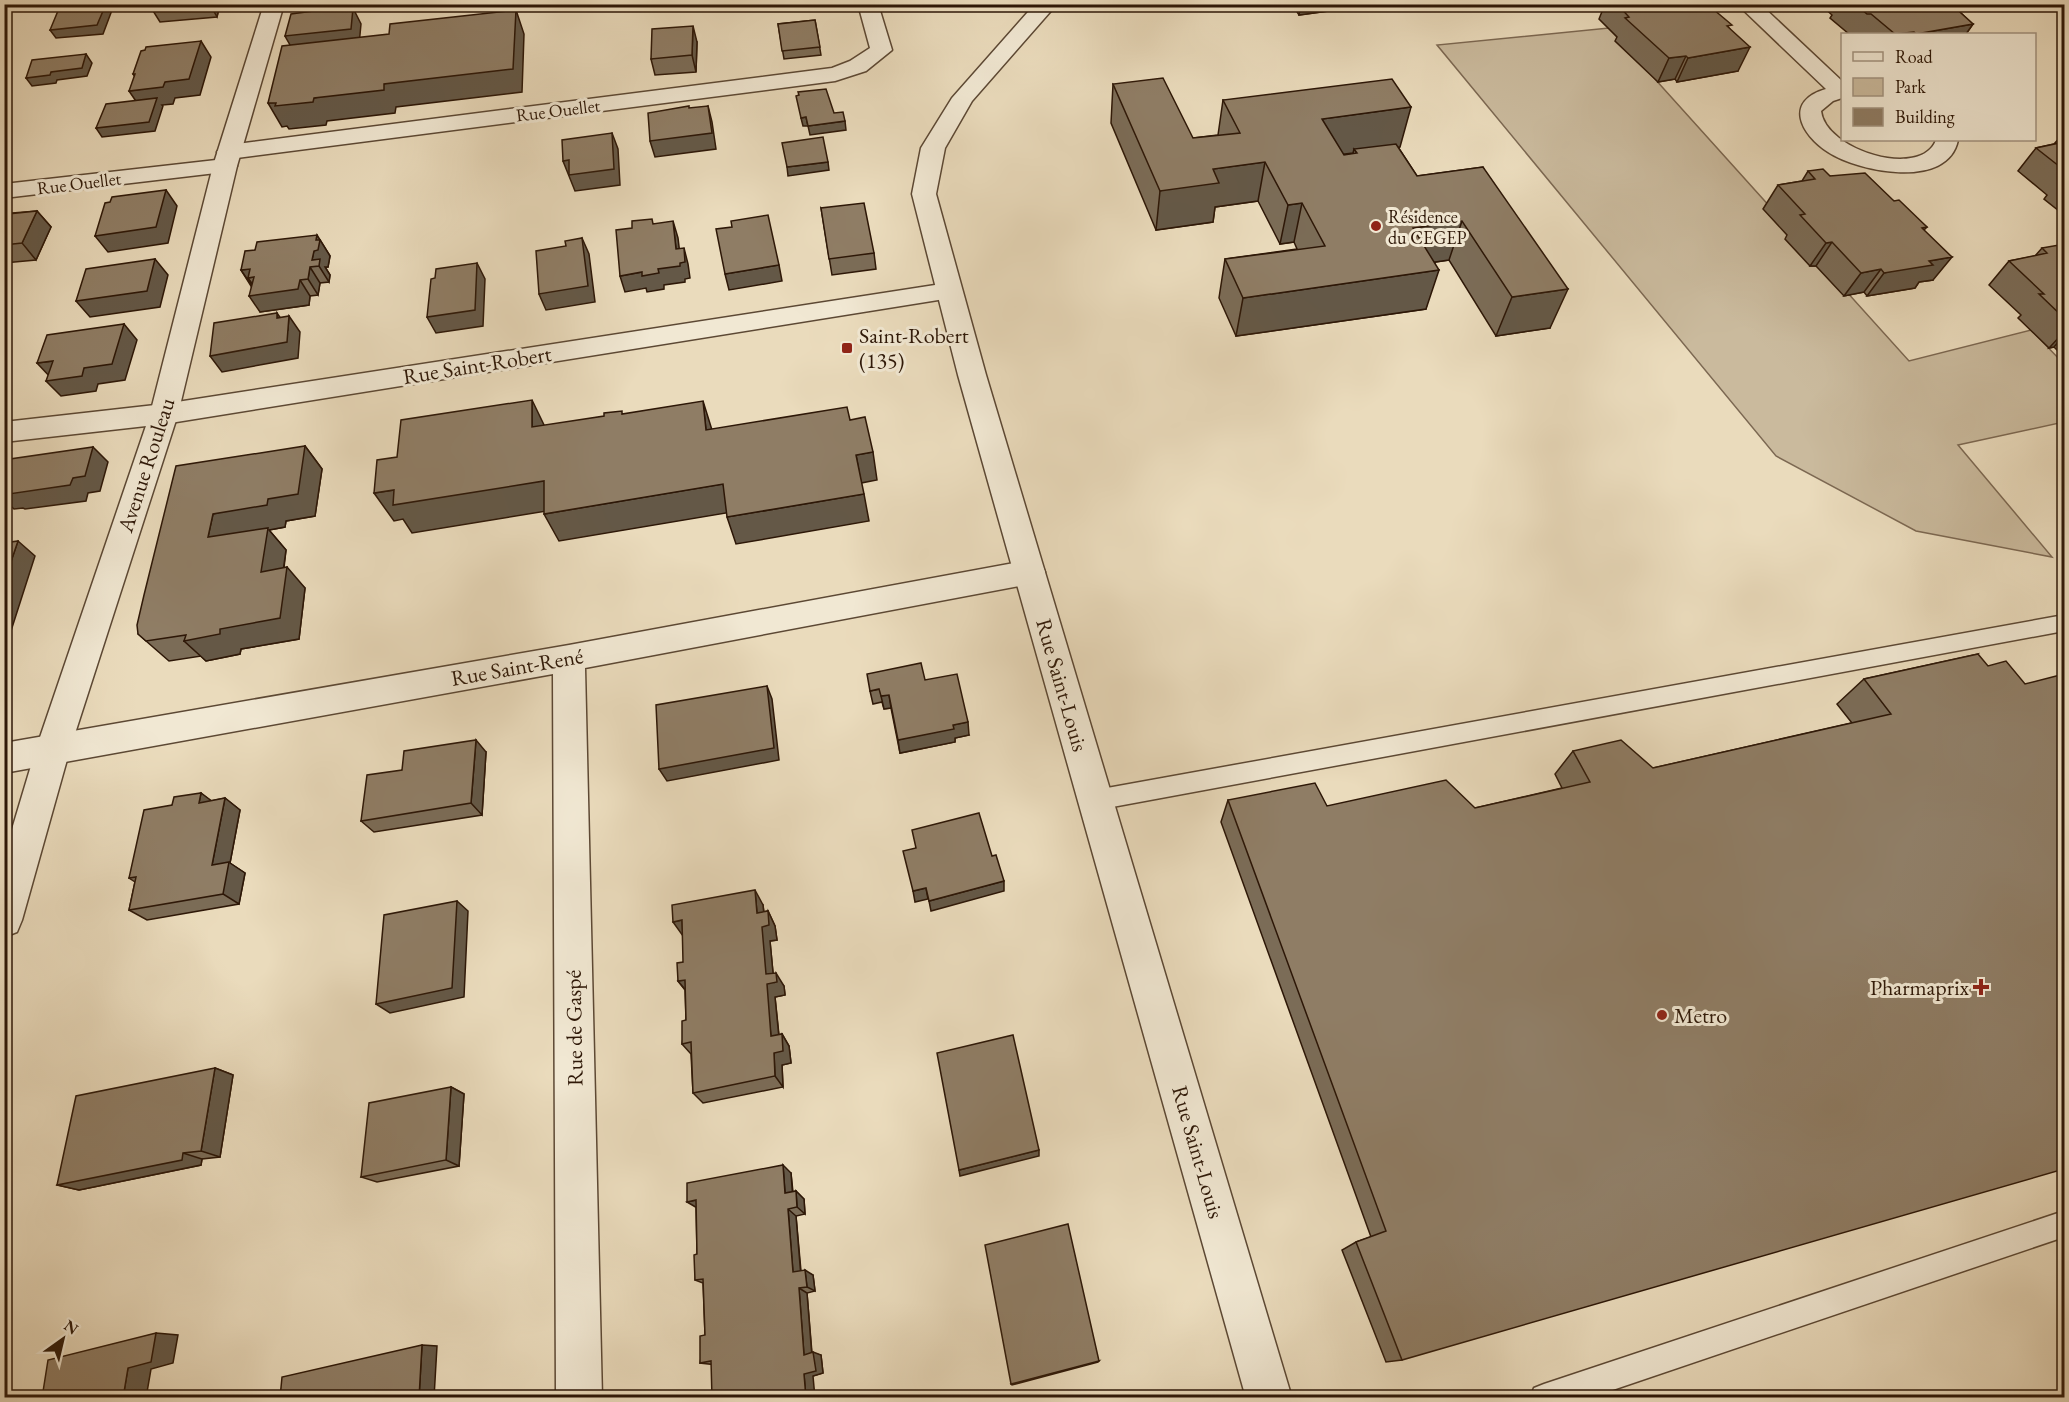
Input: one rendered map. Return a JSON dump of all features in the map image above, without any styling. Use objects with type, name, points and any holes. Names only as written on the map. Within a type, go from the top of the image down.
[{"type":"street","name":"Avenue Rouleau","points":[[4,920],[53,749],[164,414],[227,159],[274,4]]},
{"type":"street","name":"Rue Ouellet","points":[[4,192],[835,74],[858,66],[880,50],[868,4]]},
{"type":"street","name":"Rue Saint-Louis","points":[[1047,4],[963,98],[933,148],[924,194],[948,291],[1269,1398]]},
{"type":"street","points":[[1747,4],[1841,90]]},
{"type":"street","points":[[1841,91],[1826,95],[1815,102],[1809,111],[1810,122],[1818,134],[1832,145],[1850,154],[1893,165],[1916,165],[1934,160],[1945,151],[1947,141]]},
{"type":"street","name":"Rue Saint-Robert","points":[[4,432],[164,414],[948,291]]},
{"type":"street","name":"Rue Saint-René","points":[[4,758],[568,658],[1030,572]]},
{"type":"street","name":"Rue de Gaspé","points":[[568,658],[579,1398]]},
{"type":"lane","points":[[1096,800],[2064,622]]},
{"type":"lane","points":[[1544,1398],[2064,1224]]},
{"type":"green space","points":[[1609,28],[1909,361],[2031,330],[2064,364],[2064,422],[1958,445],[2052,557],[1916,531],[1776,456],[1437,45]]},
{"type":"building","points":[[106,4],[97,25],[50,30],[60,6]]},
{"type":"building","points":[[315,4],[332,4],[331,9],[334,6],[350,4],[349,8],[353,8],[351,29],[285,36],[291,14],[313,11]]},
{"type":"building","points":[[1617,4],[1707,4],[1732,25],[1727,26],[1750,47],[1688,58],[1686,56],[1669,58],[1625,18],[1629,17]]},
{"type":"building","points":[[1855,4],[1951,4],[1973,24],[1922,33],[1894,33],[1871,14],[1867,14]]},
{"type":"building","points":[[516,10],[513,69],[384,84],[384,90],[314,98],[313,102],[275,106],[276,103],[268,103],[282,46],[389,34],[390,24]]},
{"type":"building","points":[[815,20],[820,47],[782,51],[778,24]]},
{"type":"building","points":[[693,26],[692,55],[651,59],[652,29]]},
{"type":"building","points":[[201,41],[189,79],[165,82],[163,87],[129,91],[141,51],[146,47]]},
{"type":"building","points":[[86,54],[82,68],[26,78],[32,60]]},
{"type":"building","points":[[1163,78],[1193,138],[1240,133],[1223,100],[1392,79],[1411,107],[1322,119],[1344,155],[1357,153],[1354,149],[1396,144],[1417,176],[1483,167],[1568,289],[1512,297],[1462,221],[1413,228],[1439,270],[1243,298],[1225,259],[1325,246],[1302,203],[1288,205],[1265,162],[1213,169],[1219,183],[1160,191],[1113,84]]},
{"type":"building","points":[[826,89],[834,113],[843,112],[845,121],[808,126],[806,117],[801,118],[796,96],[799,95],[798,92]]},
{"type":"building","points":[[157,98],[149,122],[96,128],[106,104]]},
{"type":"building","points":[[689,106],[689,108],[708,106],[712,133],[650,141],[648,113]]},
{"type":"building","points":[[612,133],[614,169],[569,175],[569,160],[563,161],[562,140]]},
{"type":"building","points":[[823,137],[828,162],[787,167],[782,143]]},
{"type":"building","points":[[2064,142],[2064,170],[2036,148]]},
{"type":"building","points":[[1823,169],[1830,176],[1865,173],[1894,201],[1899,200],[1927,227],[1922,228],[1952,257],[1929,261],[1933,265],[1884,273],[1881,269],[1861,273],[1832,242],[1826,243],[1800,215],[1805,214],[1778,185],[1815,179],[1808,171]]},
{"type":"building","points":[[166,190],[156,227],[95,236],[105,203],[110,202],[112,197]]},
{"type":"building","points":[[864,203],[874,253],[829,259],[821,208]]},
{"type":"building","points":[[10,211],[9,214],[37,211],[22,243],[4,245],[4,212]]},
{"type":"building","points":[[768,215],[779,265],[725,274],[716,229],[732,227],[731,221]]},
{"type":"building","points":[[652,219],[653,224],[673,221],[676,249],[684,248],[685,262],[680,263],[680,266],[658,269],[659,273],[642,276],[642,272],[620,276],[616,230],[632,228],[632,221]]},
{"type":"building","points":[[317,235],[316,240],[320,240],[318,250],[314,251],[312,260],[320,259],[319,266],[310,267],[308,279],[300,280],[298,289],[249,296],[254,277],[248,278],[250,269],[241,270],[245,251],[255,250],[257,242]]},
{"type":"building","points":[[582,238],[588,286],[539,294],[536,251],[566,246],[565,241]]},
{"type":"building","points":[[2059,245],[2064,250],[2064,318],[2039,294],[2044,294],[2009,261],[2047,253],[2042,248]]},
{"type":"building","points":[[155,259],[147,291],[76,301],[86,269]]},
{"type":"building","points":[[477,263],[475,310],[427,317],[431,279],[435,278],[436,269]]},
{"type":"building","points":[[277,313],[277,318],[289,316],[287,342],[210,356],[214,323]]},
{"type":"building","points":[[124,324],[112,364],[84,368],[82,376],[46,381],[53,361],[37,363],[47,335]]},
{"type":"building","points":[[532,400],[532,427],[604,416],[604,413],[622,411],[622,414],[703,401],[706,430],[847,407],[850,420],[865,417],[873,452],[856,455],[864,494],[727,517],[723,484],[544,514],[544,481],[393,505],[394,490],[374,493],[377,460],[397,457],[401,420]]},
{"type":"building","points":[[305,446],[298,494],[268,499],[267,505],[213,514],[208,537],[268,528],[261,572],[287,567],[280,618],[220,629],[220,634],[184,641],[186,635],[146,641],[138,634],[137,625],[176,466]]},
{"type":"building","points":[[93,447],[85,476],[73,478],[70,485],[4,493],[4,474],[10,459]]},
{"type":"building","points":[[18,541],[4,582],[4,543]]},
{"type":"building","points":[[1978,654],[1988,666],[2006,661],[2025,684],[2064,674],[2064,1169],[1402,1360],[1356,1242],[1386,1231],[1228,800],[1315,783],[1327,806],[1446,780],[1475,808],[1590,782],[1573,751],[1621,740],[1653,768],[1891,714],[1864,679]]},
{"type":"building","points":[[921,663],[925,680],[957,674],[968,722],[953,725],[954,729],[898,740],[889,695],[881,696],[879,689],[870,691],[867,674]]},
{"type":"building","points":[[767,686],[774,748],[659,769],[656,705]]},
{"type":"building","points":[[476,740],[471,803],[361,821],[367,775],[402,770],[404,751]]},
{"type":"building","points":[[201,793],[199,803],[225,798],[212,865],[229,862],[223,894],[129,910],[136,877],[129,878],[144,810],[172,805],[174,797]]},
{"type":"building","points":[[979,813],[992,856],[996,855],[1004,881],[929,901],[926,888],[913,891],[903,851],[916,848],[912,830]]},
{"type":"building","points":[[755,890],[757,913],[768,911],[769,925],[762,927],[766,974],[776,973],[777,982],[767,984],[771,1036],[782,1034],[783,1051],[774,1053],[775,1076],[693,1093],[691,1042],[682,1044],[682,1021],[686,1020],[685,980],[678,981],[677,963],[683,962],[682,920],[673,922],[672,905]]},
{"type":"building","points":[[457,901],[452,988],[376,1004],[384,915]]},
{"type":"building","points":[[1013,1035],[1039,1150],[959,1170],[937,1053]]},
{"type":"building","points":[[215,1068],[201,1151],[183,1153],[182,1160],[57,1185],[76,1096]]},
{"type":"building","points":[[451,1087],[446,1160],[361,1177],[369,1103]]},
{"type":"building","points":[[783,1165],[785,1193],[796,1191],[797,1207],[788,1209],[793,1272],[805,1270],[807,1287],[799,1288],[804,1355],[813,1352],[816,1371],[804,1374],[806,1398],[712,1398],[711,1361],[700,1363],[700,1336],[705,1335],[703,1279],[695,1280],[696,1200],[687,1202],[687,1183]]},
{"type":"building","points":[[1068,1224],[1099,1361],[1011,1384],[985,1245]]},
{"type":"building","points":[[156,1333],[151,1362],[128,1368],[123,1398],[42,1398],[48,1360]]},
{"type":"building","points":[[422,1345],[419,1398],[280,1398],[282,1377]]},
{"type":"place","name":"Résidence du CEGEP","points":[[1376,226]]},
{"type":"place","name":"Saint-Robert (135)","points":[[847,348]]},
{"type":"place","name":"Pharmaprix","points":[[1981,987]]},
{"type":"place","name":"Metro","points":[[1662,1015]]}]
